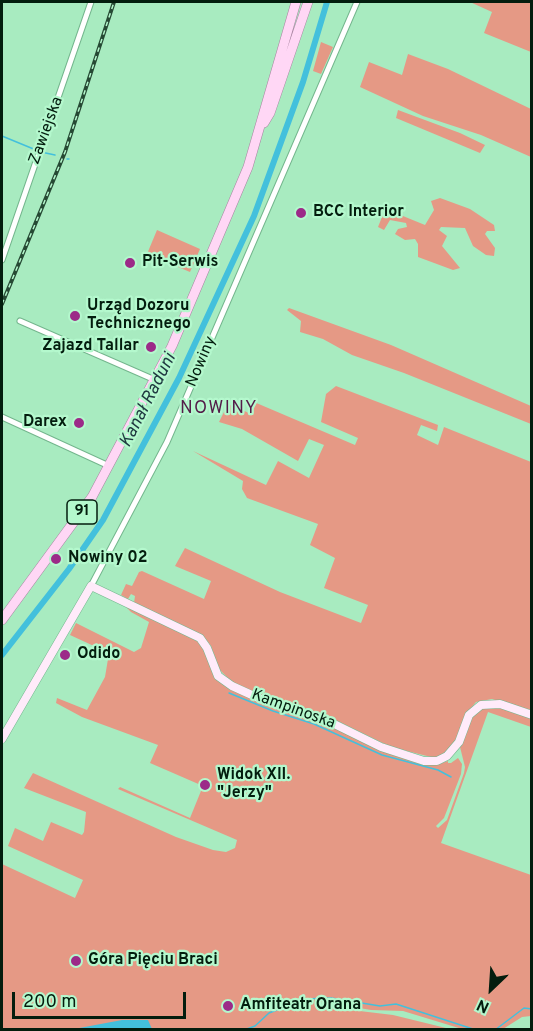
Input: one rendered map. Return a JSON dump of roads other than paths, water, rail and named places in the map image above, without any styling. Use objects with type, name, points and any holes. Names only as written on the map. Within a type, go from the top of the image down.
[{"type":"main road","name":"91","points":[[2,620],[70,529],[110,466],[155,380],[181,325],[248,167],[296,2]]},
{"type":"main road","name":"91","points":[[260,129],[270,113],[305,4]]},
{"type":"street","name":"Zawiejska","points":[[2,260],[91,2]]},
{"type":"street","name":"Nowiny","points":[[2,740],[91,586],[167,442],[357,2]]},
{"type":"street","points":[[20,321],[155,380]]},
{"type":"street","points":[[2,417],[110,466]]},
{"type":"street","name":"Kampinoska","points":[[91,586],[200,638],[207,648],[216,672],[227,684],[265,701],[322,718],[381,747],[424,761],[437,762],[447,756],[461,738],[469,715],[481,705],[500,704],[531,715]]},
{"type":"water","points":[[122,1020],[148,1020],[152,1029],[74,1029]]},
{"type":"waterway","name":"Kanał Raduni","points":[[2,655],[69,569],[103,520],[179,378],[254,216],[303,82],[327,2]]},
{"type":"waterway","points":[[2,136],[36,150]]},
{"type":"waterway","points":[[41,152],[55,155]]},
{"type":"waterway","points":[[229,693],[273,711],[314,724],[382,755],[438,770],[451,777]]},
{"type":"waterway","points":[[244,1030],[255,1026],[269,1013],[305,999],[331,998],[380,1006],[396,1004],[476,1030]]},
{"type":"waterway","points":[[495,1030],[524,1008],[532,1009]]},
{"type":"railway","points":[[2,304],[65,152],[114,2]]},
{"type":"place","name":"BCC Interior","points":[[301,213]]},
{"type":"place","name":"Pit-Serwis","points":[[130,263]]},
{"type":"place","name":"Urząd Dozoru Technicznego","points":[[75,316]]},
{"type":"place","name":"Zajazd Tallar","points":[[151,347]]},
{"type":"place","name":"Darex","points":[[79,423]]},
{"type":"place","name":"Nowiny 02","points":[[56,559]]},
{"type":"place","name":"Odido","points":[[65,655]]},
{"type":"place","name":"Widok XII. \"Jerzy\"","points":[[205,785]]},
{"type":"place","name":"Góra Pięciu Braci","points":[[76,961]]},
{"type":"place","name":"Amfiteatr Orana","points":[[228,1006]]},
{"type":"district","name":"NOWINY","points":[[219,409]]}]
